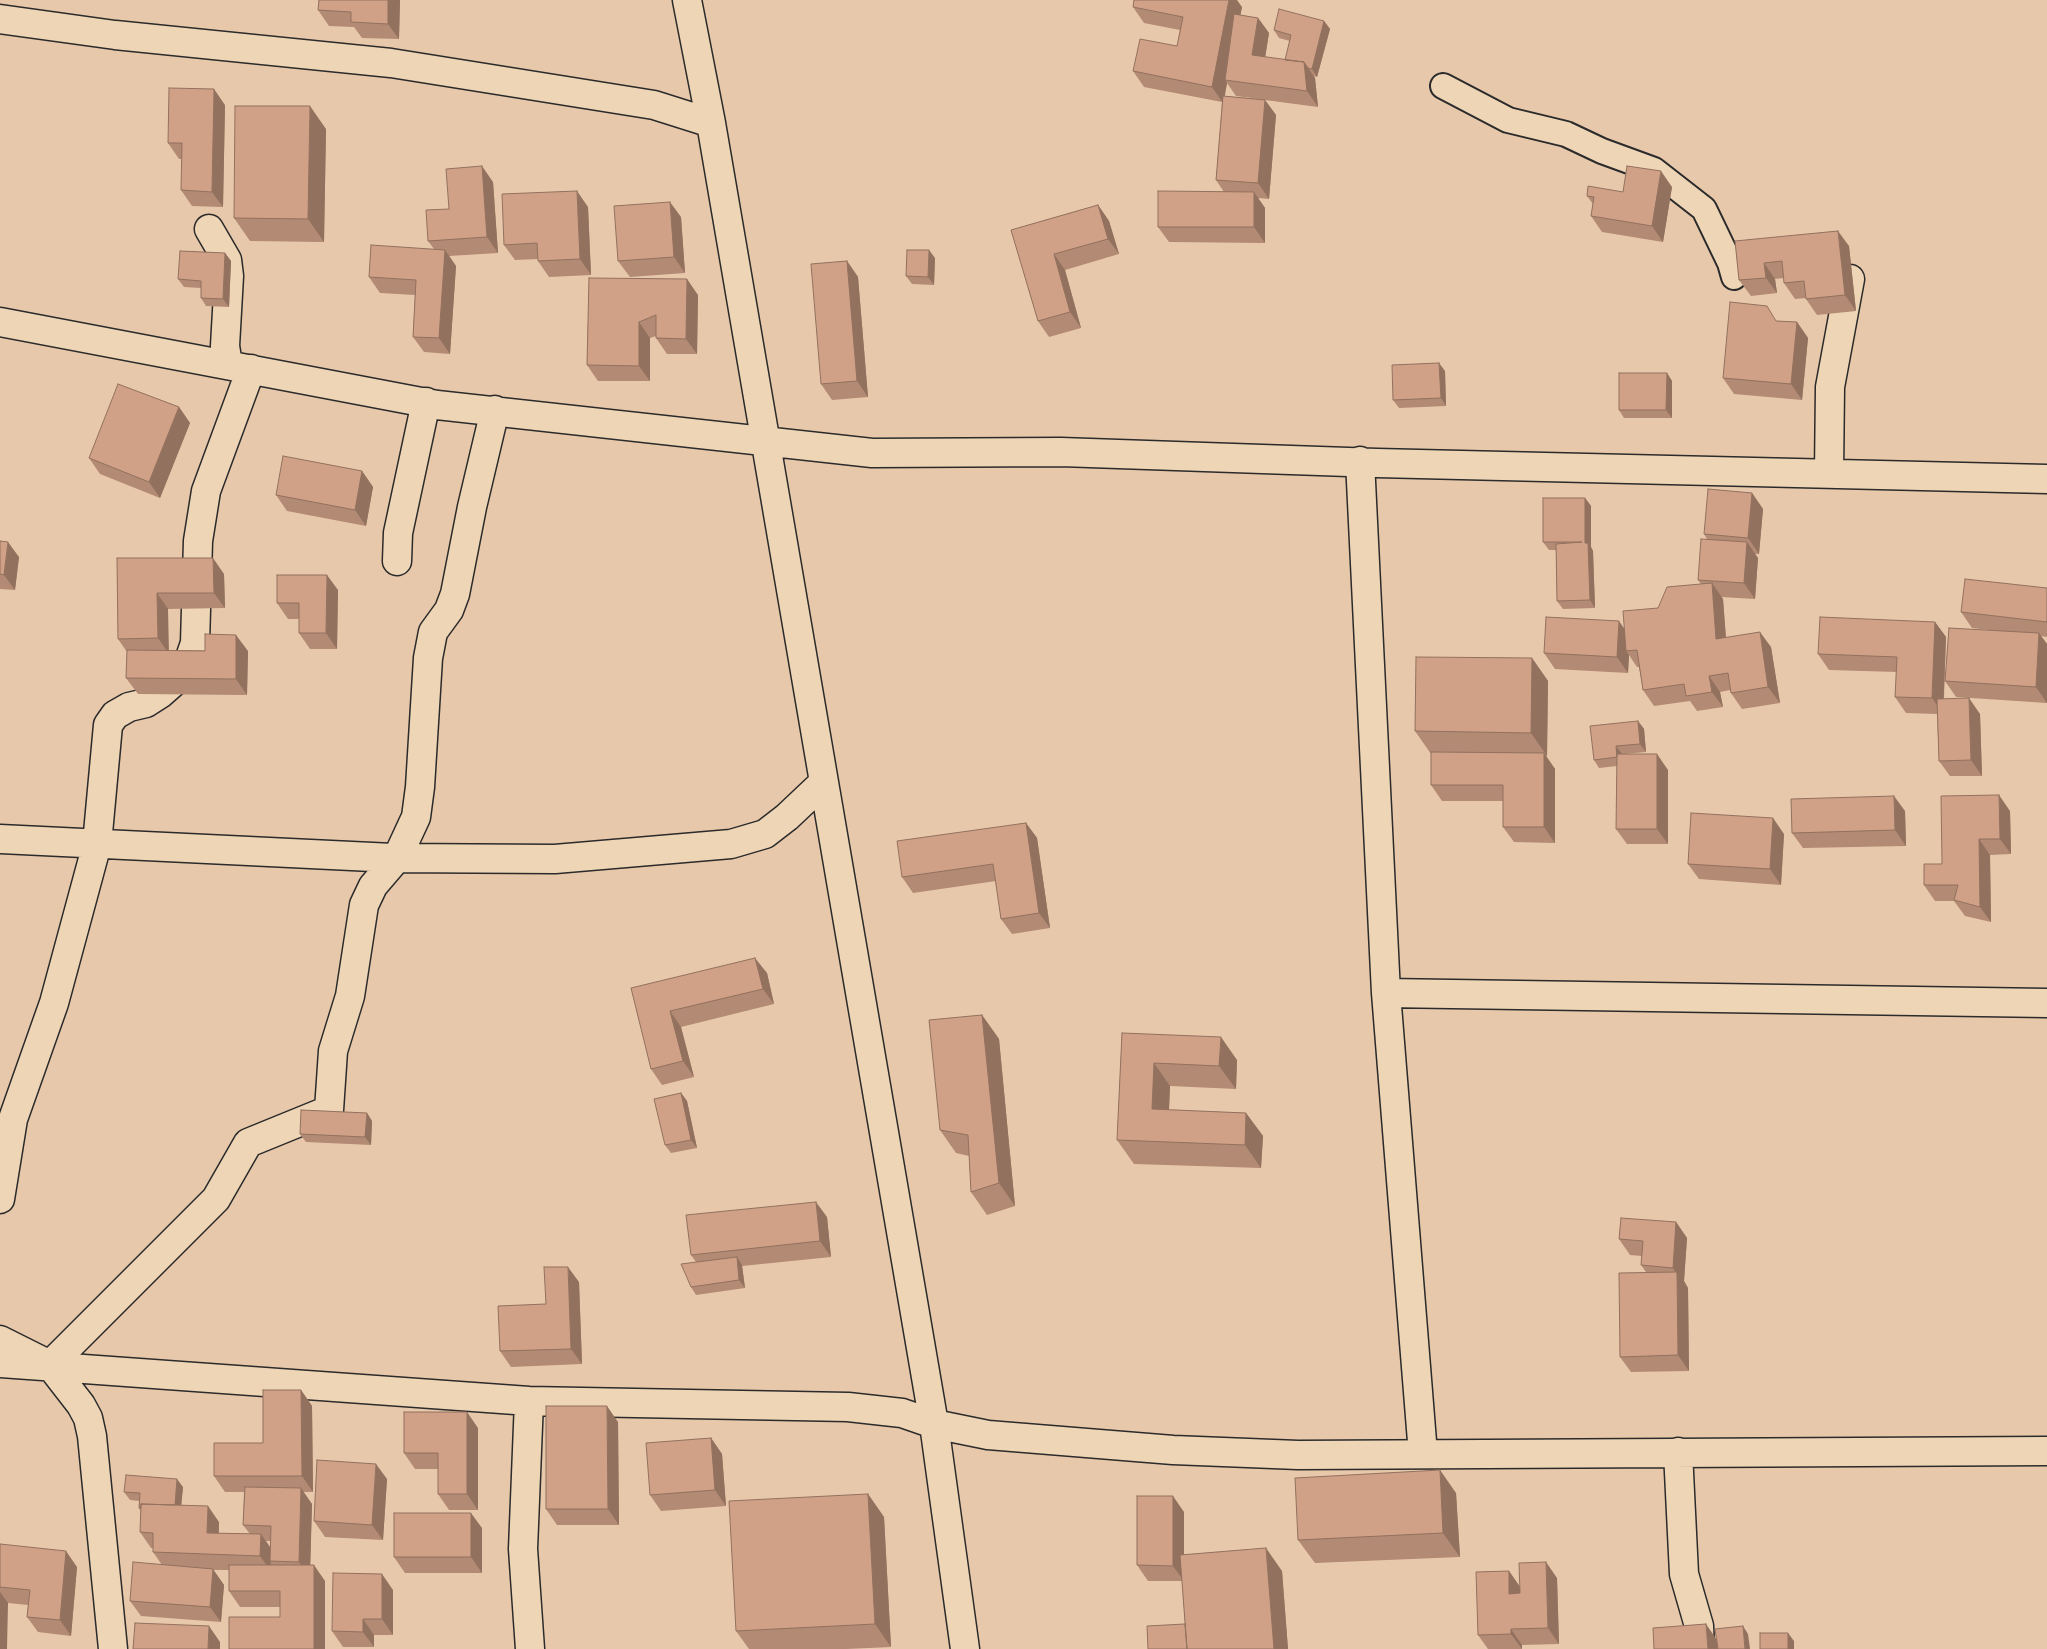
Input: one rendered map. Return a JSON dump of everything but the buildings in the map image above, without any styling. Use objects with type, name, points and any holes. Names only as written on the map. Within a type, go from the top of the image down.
[{"type":"street","points":[[687,0],[711,123],[934,1424],[966,1649]]},
{"type":"street","points":[[0,19],[115,35],[409,66],[654,104],[711,123]]},
{"type":"street","points":[[0,1199],[13,1119],[54,1003],[97,844],[108,725],[115,715],[129,707],[146,703],[160,694],[185,672],[195,643],[198,541],[206,491],[239,367],[225,346],[229,276],[227,260],[209,229]]},
{"type":"street","points":[[1829,473],[1830,387],[1850,279]]},
{"type":"street","points":[[0,322],[426,402],[872,453],[1062,452],[1377,463],[2047,479]]},
{"type":"street","points":[[397,561],[398,532],[426,402]]},
{"type":"street","points":[[50,1365],[216,1199],[248,1143],[328,1110],[333,1051],[350,996],[364,905],[373,886],[397,858],[416,818],[419,801],[428,658],[433,632],[449,610],[455,594],[472,507],[495,410]]},
{"type":"street","points":[[1360,461],[1386,993],[1423,1454]]},
{"type":"street","points":[[0,839],[397,858],[555,859],[731,844],[765,834],[787,818],[823,783]]},
{"type":"street","points":[[1386,993],[2047,1003]]},
{"type":"street","points":[[0,1340],[50,1365],[81,1405],[88,1418],[92,1436],[113,1649]]},
{"type":"street","points":[[0,1363],[50,1365],[529,1401],[848,1407],[902,1413],[934,1424],[988,1435],[1173,1450],[1298,1455],[2047,1451]]},
{"type":"street","points":[[529,1401],[523,1548],[530,1649]]},
{"type":"street","points":[[1678,1452],[1684,1574],[1699,1626],[1700,1649]]},
{"type":"lane","points":[[1443,86],[1508,120],[1566,134],[1602,151],[1654,170],[1704,209],[1730,263],[1734,276]]}]
